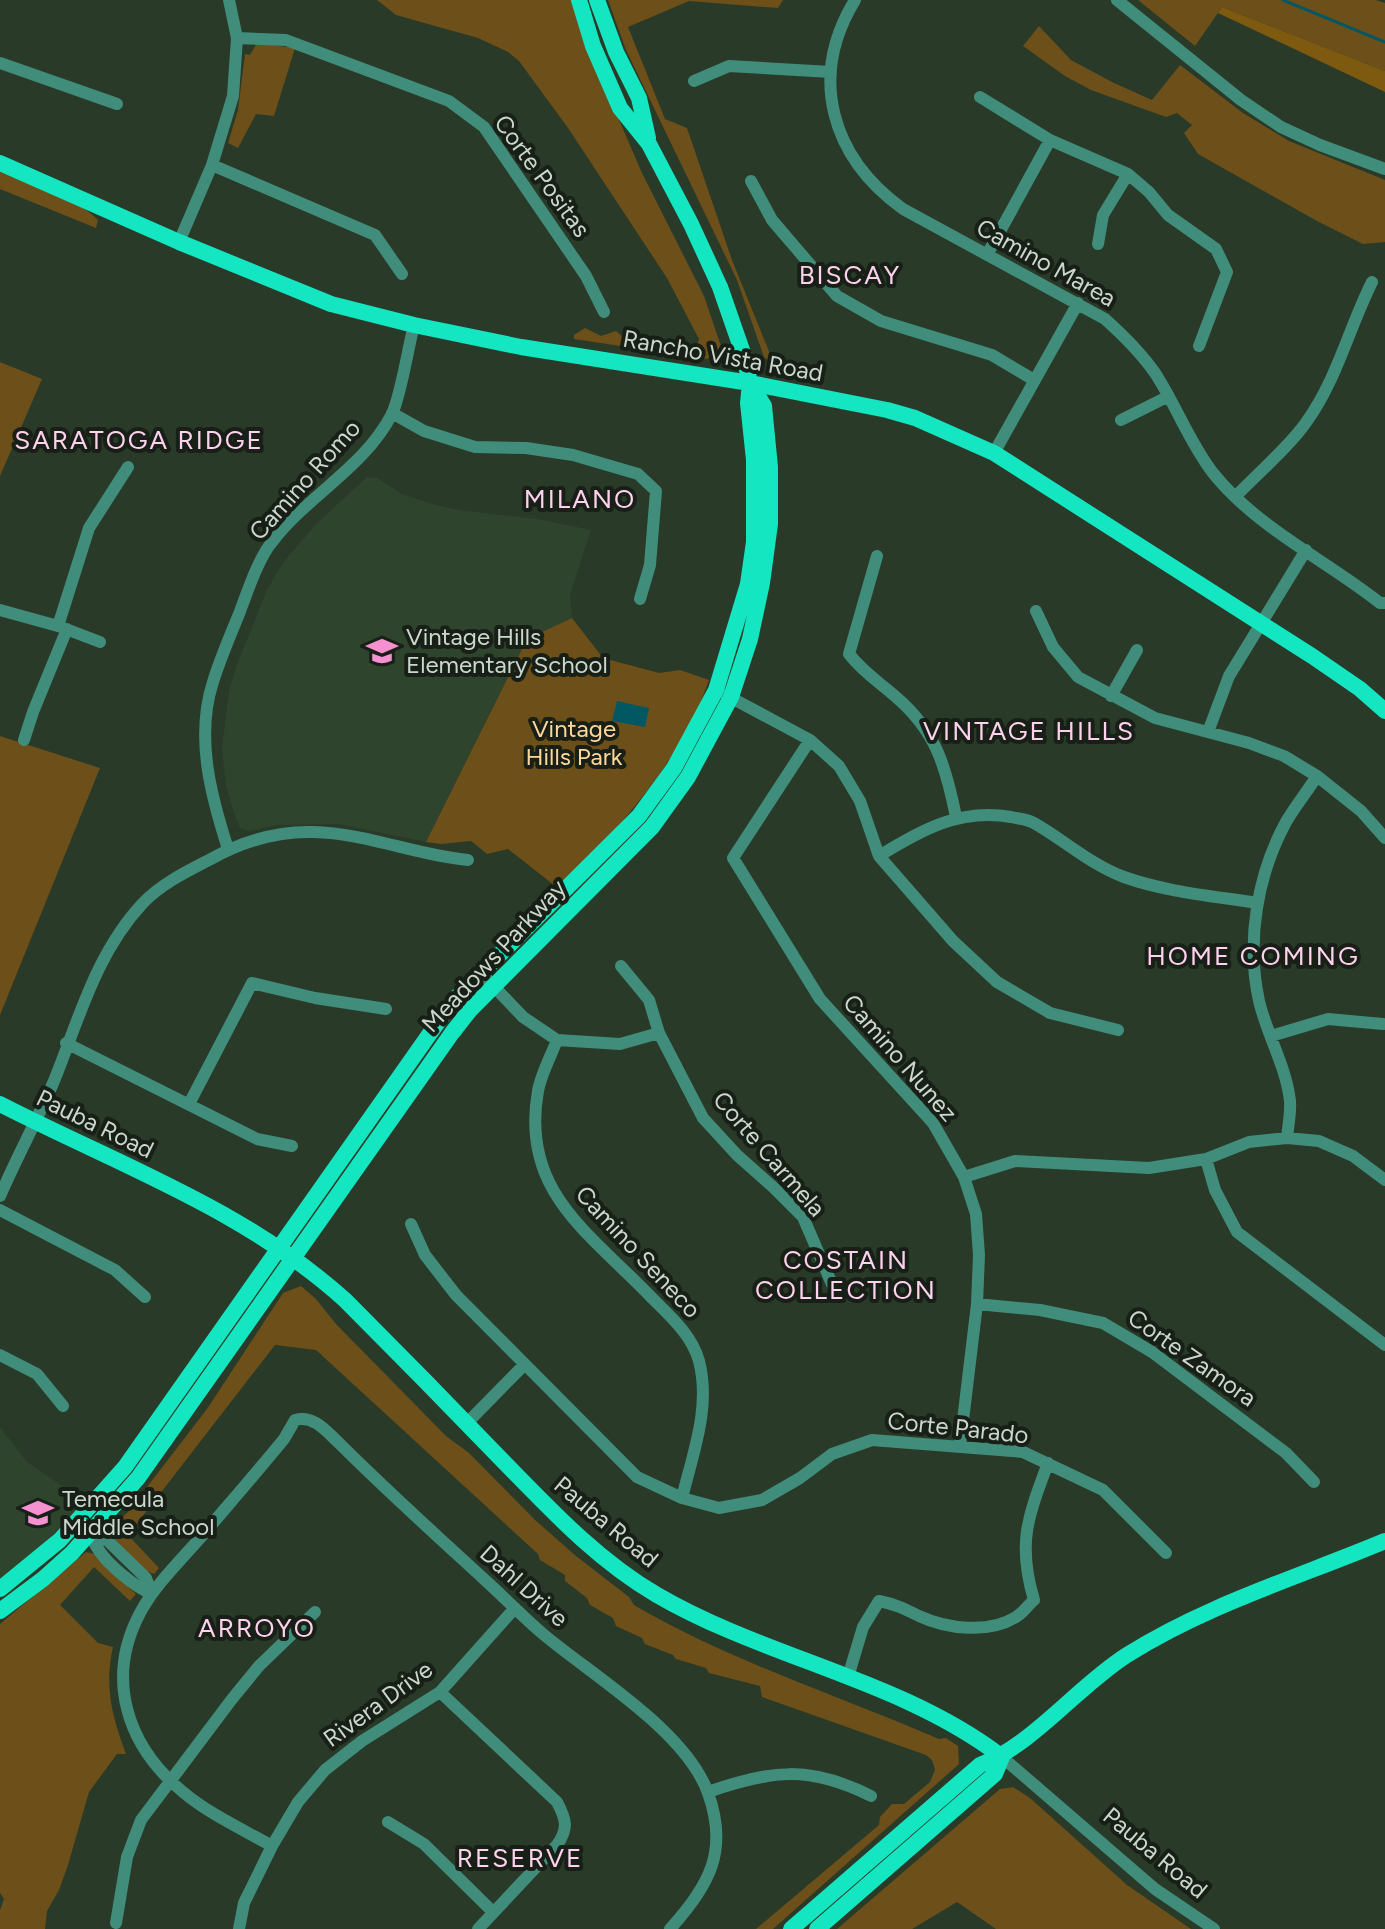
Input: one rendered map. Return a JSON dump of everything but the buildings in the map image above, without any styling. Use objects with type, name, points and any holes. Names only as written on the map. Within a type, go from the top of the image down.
[{"type":"main road","name":"Meadows Parkway","points":[[0,1611],[92,1537],[171,1434],[285,1252],[429,1033],[457,997],[488,981],[652,827],[688,777],[723,693],[750,639],[770,524],[770,467],[764,406],[750,383],[720,287],[649,144],[620,108],[593,46],[579,0]]},
{"type":"main road","name":"Meadows Parkway","points":[[597,0],[616,52],[639,98],[649,144]]},
{"type":"main road","name":"Rancho Vista Road","points":[[0,163],[179,242],[331,304],[521,347],[750,383],[901,414],[994,453],[1360,689],[1385,711]]},
{"type":"main road","name":"Pauba Road","points":[[0,1104],[218,1210],[285,1252],[345,1300],[577,1535],[630,1578],[703,1619],[938,1716],[979,1739],[1002,1757]]},
{"type":"main road","name":"Meadows Parkway","points":[[0,1589],[32,1566],[125,1467],[285,1252]]},
{"type":"main road","points":[[791,1929],[980,1765],[1002,1757],[1109,1666],[1165,1633],[1224,1606],[1385,1541]]},
{"type":"main road","points":[[817,1929],[995,1774],[1002,1757]]},
{"type":"street","points":[[179,242],[212,165],[233,96],[237,38],[229,0]]},
{"type":"street","name":"Camino Marea","points":[[855,0],[837,40],[831,72],[834,114],[841,138],[855,163],[874,185],[903,209],[1105,319],[1124,336],[1156,375],[1193,445],[1235,497],[1380,603],[1385,603]]},
{"type":"street","points":[[1117,0],[1241,100],[1281,127],[1385,169]]},
{"type":"street","name":"Corte Positas","points":[[237,38],[286,40],[449,101],[484,127],[586,276],[604,312]]},
{"type":"street","points":[[0,63],[117,104]]},
{"type":"street","points":[[694,81],[729,66],[831,72]]},
{"type":"street","points":[[980,97],[1050,140],[1128,174],[1149,192],[1168,215],[1216,249],[1227,272],[1199,346]]},
{"type":"street","points":[[987,255],[1050,140]]},
{"type":"street","points":[[212,165],[375,235],[402,274]]},
{"type":"street","points":[[1098,244],[1103,215],[1128,174]]},
{"type":"street","points":[[751,181],[772,220],[837,296],[881,321],[992,355],[1034,380]]},
{"type":"street","points":[[1235,497],[1306,423],[1336,372],[1355,316],[1372,282]]},
{"type":"street","points":[[994,453],[1078,303]]},
{"type":"street","name":"Camino Romo","points":[[228,849],[215,808],[206,758],[206,718],[212,684],[245,598],[270,544],[306,506],[359,460],[392,413],[414,325]]},
{"type":"street","points":[[1121,420],[1167,397]]},
{"type":"street","points":[[392,413],[424,431],[475,447],[526,448],[573,455],[638,474],[656,491],[650,565],[640,599]]},
{"type":"street","points":[[24,740],[62,628],[89,528],[128,467]]},
{"type":"street","points":[[1208,732],[1229,676],[1306,550]]},
{"type":"street","points":[[877,556],[849,654],[862,671],[898,698],[929,733],[948,773],[956,817]]},
{"type":"street","points":[[0,610],[100,642]]},
{"type":"street","points":[[1036,611],[1053,647],[1078,677],[1155,718],[1284,756],[1317,776],[1361,811],[1385,838]]},
{"type":"street","points":[[1111,696],[1137,650]]},
{"type":"street","points":[[723,693],[810,740],[839,766],[860,801],[879,856],[953,941],[997,982],[1050,1013],[1118,1030]]},
{"type":"street","name":"Camino Nunez","points":[[810,740],[733,858],[820,999],[933,1123],[964,1177],[976,1214],[979,1255],[977,1304],[960,1445]]},
{"type":"street","points":[[1287,1138],[1290,1103],[1283,1068],[1259,1001],[1254,960],[1257,903],[1267,865],[1286,823],[1317,776]]},
{"type":"street","points":[[879,856],[917,832],[956,817],[991,813],[1031,821],[1099,865],[1124,877],[1182,891],[1257,903]]},
{"type":"street","points":[[0,1196],[54,1079],[89,988],[116,937],[144,901],[175,878],[228,849],[266,836],[310,831],[353,835],[436,857],[468,860]]},
{"type":"street","name":"Corte Carmela","points":[[621,966],[649,1000],[659,1033],[703,1118],[803,1217],[835,1291]]},
{"type":"street","points":[[488,981],[523,1017],[557,1040],[620,1044],[659,1033]]},
{"type":"street","points":[[189,1104],[252,983],[315,998],[386,1009]]},
{"type":"street","points":[[1271,1036],[1328,1019],[1383,1024]]},
{"type":"street","name":"Camino Seneco","points":[[557,1040],[538,1089],[533,1137],[546,1181],[569,1215],[682,1329],[698,1359],[704,1396],[700,1428],[682,1498]]},
{"type":"street","points":[[66,1043],[257,1139],[292,1146]]},
{"type":"street","points":[[964,1177],[1015,1161],[1149,1168],[1206,1159],[1249,1142],[1287,1138],[1319,1141],[1353,1156],[1385,1180]]},
{"type":"street","points":[[1206,1159],[1215,1190],[1237,1232],[1385,1345]]},
{"type":"street","points":[[0,1210],[115,1270],[145,1297]]},
{"type":"street","name":"Corte Parado","points":[[411,1224],[425,1255],[456,1295],[524,1365],[637,1477],[682,1498],[719,1508],[762,1500],[800,1478],[832,1454],[872,1440],[1023,1452],[1103,1490],[1166,1553]]},
{"type":"street","name":"Corte Zamora","points":[[977,1304],[1040,1310],[1103,1323],[1152,1352],[1238,1416],[1286,1453],[1314,1482]]},
{"type":"street","points":[[0,1355],[37,1374],[63,1406]]},
{"type":"street","points":[[467,1423],[524,1365]]},
{"type":"street","name":"Dahl Drive","points":[[152,1594],[284,1439],[295,1420],[312,1420],[541,1633],[669,1734],[687,1755],[708,1792],[717,1825],[716,1855],[706,1883],[670,1929]]},
{"type":"street","points":[[848,1677],[863,1627],[879,1601],[900,1605],[921,1617],[957,1627],[991,1627],[1017,1617],[1034,1600],[1027,1578],[1024,1538],[1048,1463]]},
{"type":"street","points":[[77,1521],[92,1537],[107,1540],[117,1549],[146,1578],[152,1594],[130,1634],[124,1657],[124,1700],[133,1729],[144,1749],[170,1780],[204,1809],[272,1846]]},
{"type":"street","name":"Rivera Drive","points":[[239,1929],[244,1903],[272,1846],[298,1802],[325,1770],[362,1741],[440,1692],[515,1608]]},
{"type":"street","points":[[116,1923],[127,1857],[141,1820],[259,1666],[315,1612]]},
{"type":"street","points":[[440,1692],[557,1802],[566,1819],[565,1834],[557,1845],[478,1929]]},
{"type":"street","name":"Pauba Road","points":[[1002,1757],[1155,1889],[1214,1929]]},
{"type":"street","points":[[708,1792],[768,1776],[806,1773],[849,1785],[871,1796]]},
{"type":"street","points":[[388,1822],[424,1844],[493,1912]]},
{"type":"shaded area","points":[[1222,7],[1385,71],[1385,92],[1218,13]]},
{"type":"shaded area","name":"Vintage Hills Elementary School","points":[[367,477],[377,478],[402,494],[432,504],[591,530],[570,595],[572,618],[527,639],[426,842],[338,824],[277,825],[249,831],[240,828],[226,786],[222,749],[229,691],[237,664],[267,590],[282,564],[316,524]]},
{"type":"shaded area","name":"Temecula Middle School","points":[[0,1427],[27,1462],[86,1502],[25,1562],[0,1581]]},
{"type":"green space","points":[[377,0],[574,0],[588,48],[642,173],[704,296],[722,349],[707,359],[574,339],[574,335],[585,328],[601,336],[616,331],[623,337],[696,347],[699,339],[667,278],[568,128],[519,61],[508,52],[478,38],[396,15]]},
{"type":"green space","points":[[608,0],[783,0],[778,8],[689,1],[628,27],[665,119],[687,128],[732,260],[775,366],[764,357],[737,280],[626,50]]},
{"type":"green space","points":[[1138,0],[1376,0],[1385,3],[1385,71],[1222,7],[1195,46]]},
{"type":"green space","points":[[1039,26],[1071,60],[1152,100],[1180,65],[1243,113],[1289,141],[1385,180],[1385,242],[1363,244],[1198,154],[1184,133],[1192,125],[1177,113],[1166,117],[1091,90],[1065,76],[1023,46]]},
{"type":"green space","points":[[257,43],[295,48],[274,116],[256,114],[238,148],[228,143],[238,110],[245,54],[250,55]]},
{"type":"green space","points":[[0,172],[78,205],[98,220],[96,228],[0,189]]},
{"type":"green space","points":[[0,362],[42,379],[0,476]]},
{"type":"green space","name":"Vintage Hills Park","points":[[572,618],[603,658],[659,673],[680,670],[709,680],[697,711],[665,766],[626,817],[559,889],[508,849],[487,854],[471,841],[426,842],[527,639]]},
{"type":"green space","points":[[0,736],[100,768],[0,1015]]},
{"type":"green space","points":[[301,1286],[446,1436],[469,1453],[535,1520],[629,1597],[634,1605],[746,1660],[939,1739],[946,1738],[958,1746],[959,1764],[773,1929],[756,1929],[879,1825],[880,1817],[892,1804],[904,1804],[930,1782],[935,1770],[932,1760],[926,1755],[762,1697],[760,1686],[709,1673],[706,1668],[676,1659],[616,1626],[613,1618],[590,1605],[587,1598],[565,1581],[565,1575],[540,1560],[538,1554],[316,1350],[275,1345],[128,1535],[159,1568],[154,1574],[144,1570],[112,1536],[111,1526],[127,1513],[207,1409],[283,1293]]},
{"type":"green space","points":[[86,1552],[95,1554],[136,1594],[130,1601],[94,1567],[60,1605],[98,1643],[113,1647],[109,1688],[126,1754],[117,1754],[89,1792],[68,1865],[47,1911],[45,1929],[0,1929],[0,1910],[4,1899],[0,1893],[0,1624]]},
{"type":"green space","points":[[1013,1787],[1030,1798],[1127,1885],[1191,1929],[996,1929],[957,1902],[912,1929],[837,1929],[1000,1789]]},
{"type":"water","points":[[617,701],[649,708],[645,727],[612,721]]},
{"type":"waterway","points":[[1283,0],[1385,42]]},
{"type":"place","name":"Vintage Hills Elementary School","points":[[382,651]]},
{"type":"place","name":"Temecula Middle School","points":[[38,1513]]},
{"type":"district","name":"BISCAY","points":[[850,275]]},
{"type":"district","name":"SARATOGA RIDGE","points":[[139,440]]},
{"type":"district","name":"MILANO","points":[[580,499]]},
{"type":"district","name":"VINTAGE HILLS","points":[[1029,731]]},
{"type":"district","name":"HOME COMING","points":[[1253,956]]},
{"type":"district","name":"COSTAIN COLLECTION","points":[[846,1275]]},
{"type":"district","name":"ARROYO","points":[[257,1628]]},
{"type":"district","name":"RESERVE","points":[[520,1858]]}]
